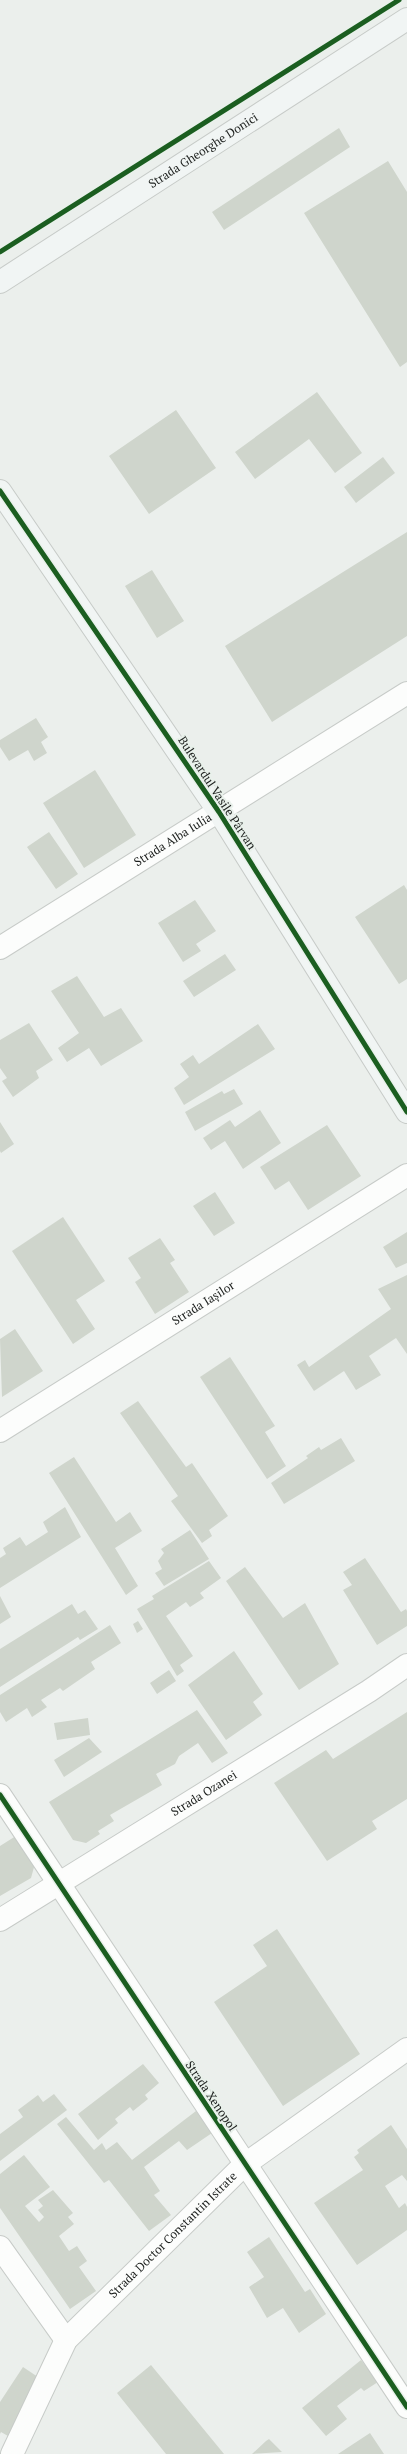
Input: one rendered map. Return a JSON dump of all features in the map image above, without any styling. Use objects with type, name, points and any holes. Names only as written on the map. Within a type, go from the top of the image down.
[{"type":"street","name":"Strada Gheorghe Donici","points":[[0,282],[407,19]]},
{"type":"street","name":"Bulevardul Vasile Pârvan","points":[[0,491],[219,812],[407,1112]]},
{"type":"street","name":"Strada Alba Iulia","points":[[0,948],[407,693]]},
{"type":"street","name":"Strada Iașilor","points":[[0,1431],[407,1175]]},
{"type":"street","name":"Strada Ozanei","points":[[0,1920],[59,1885],[369,1691],[407,1665]]},
{"type":"street","name":"Strada Xenopol","points":[[0,1795],[244,2165],[407,2407]]},
{"type":"street","name":"Strada Doctor Constantin Istrate","points":[[12,2454],[66,2340],[244,2165],[407,2049]]},
{"type":"street","points":[[0,2247],[66,2340]]},
{"type":"building","points":[[339,128],[350,147],[224,230],[212,212]]},
{"type":"building","points":[[388,161],[407,192],[407,362],[400,367],[304,213]]},
{"type":"building","points":[[317,392],[362,453],[335,473],[309,439],[255,479],[235,452]]},
{"type":"building","points":[[176,410],[216,468],[149,514],[109,456]]},
{"type":"building","points":[[383,457],[395,473],[356,503],[344,487]]},
{"type":"building","points":[[407,532],[407,636],[272,722],[225,646]]},
{"type":"building","points":[[152,570],[184,621],[157,638],[125,586]]},
{"type":"building","points":[[36,718],[48,737],[41,742],[47,753],[34,761],[28,750],[9,761],[0,747],[0,740]]},
{"type":"building","points":[[95,770],[136,835],[84,868],[43,803]]},
{"type":"building","points":[[49,832],[78,874],[56,889],[27,847]]},
{"type":"building","points":[[404,885],[407,890],[407,979],[399,984],[355,917]]},
{"type":"building","points":[[195,900],[216,931],[196,944],[201,951],[183,962],[158,923]]},
{"type":"building","points":[[225,954],[236,970],[194,997],[183,981]]},
{"type":"building","points":[[77,976],[104,1017],[121,1008],[143,1041],[101,1066],[89,1048],[67,1062],[58,1048],[79,1033],[51,991]]},
{"type":"building","points":[[29,1023],[53,1060],[36,1071],[39,1078],[13,1097],[2,1081],[7,1078],[0,1068],[0,1040]]},
{"type":"building","points":[[258,1024],[275,1049],[184,1105],[174,1088],[189,1077],[180,1064],[193,1055],[199,1064]]},
{"type":"building","points":[[234,1089],[243,1104],[195,1131],[185,1112],[222,1091],[224,1094]]},
{"type":"building","points":[[260,1110],[281,1143],[243,1169],[225,1141],[211,1150],[203,1138],[230,1120],[235,1127]]},
{"type":"building","points":[[0,1122],[14,1144],[1,1153],[0,1151]]},
{"type":"building","points":[[327,1125],[361,1176],[308,1210],[289,1181],[275,1190],[260,1167]]},
{"type":"building","points":[[215,1192],[235,1223],[214,1236],[193,1206]]},
{"type":"building","points":[[63,1217],[105,1281],[76,1300],[95,1329],[73,1344],[12,1251]]},
{"type":"building","points":[[407,1232],[407,1263],[396,1268],[383,1247]]},
{"type":"building","points":[[160,1238],[175,1260],[170,1263],[189,1292],[155,1314],[135,1282],[141,1278],[128,1258]]},
{"type":"building","points":[[407,1275],[407,1354],[396,1338],[369,1356],[381,1375],[356,1390],[344,1371],[314,1391],[297,1365],[305,1360],[309,1367],[391,1309],[378,1289]]},
{"type":"building","points":[[15,1329],[43,1371],[2,1397],[0,1339]]},
{"type":"building","points":[[230,1357],[275,1426],[265,1432],[286,1466],[267,1479],[200,1377]]},
{"type":"building","points":[[138,1401],[186,1467],[192,1463],[228,1516],[209,1530],[212,1536],[202,1543],[171,1501],[178,1496],[120,1413]]},
{"type":"building","points":[[341,1438],[355,1461],[284,1504],[271,1483],[308,1458],[306,1456],[319,1447],[321,1450]]},
{"type":"building","points":[[74,1457],[116,1522],[130,1512],[142,1531],[115,1548],[138,1586],[126,1595],[49,1473]]},
{"type":"building","points":[[65,1507],[81,1537],[0,1588],[0,1558],[6,1554],[3,1548],[20,1537],[26,1546],[48,1532],[43,1522]]},
{"type":"building","points":[[190,1530],[209,1559],[164,1586],[155,1573],[162,1569],[158,1561],[164,1553],[161,1549]]},
{"type":"building","points":[[365,1558],[401,1612],[406,1609],[407,1611],[407,1626],[377,1645],[343,1590],[352,1585],[343,1572]]},
{"type":"building","points":[[209,1561],[221,1578],[200,1593],[204,1598],[190,1607],[186,1602],[166,1616],[193,1656],[180,1665],[184,1671],[177,1676],[137,1609],[154,1599],[152,1596]]},
{"type":"building","points":[[245,1567],[283,1618],[305,1603],[339,1664],[299,1690],[226,1581]]},
{"type":"building","points":[[0,1596],[11,1617],[0,1624]]},
{"type":"building","points":[[72,1604],[78,1614],[85,1610],[98,1629],[80,1640],[78,1637],[0,1687],[0,1649]]},
{"type":"building","points":[[138,1621],[143,1629],[137,1633],[133,1624]]},
{"type":"building","points":[[110,1625],[121,1643],[91,1662],[95,1669],[63,1691],[60,1688],[41,1700],[47,1707],[32,1717],[27,1708],[6,1722],[0,1712],[0,1695]]},
{"type":"building","points":[[234,1651],[263,1694],[253,1702],[262,1715],[226,1740],[188,1685]]},
{"type":"building","points":[[169,1670],[176,1681],[157,1694],[150,1683]]},
{"type":"building","points":[[197,1710],[228,1753],[212,1763],[198,1743],[179,1756],[175,1764],[156,1774],[162,1785],[110,1815],[114,1821],[98,1831],[100,1834],[86,1843],[73,1840],[49,1802]]},
{"type":"building","points":[[407,1712],[407,1799],[372,1821],[377,1829],[327,1861],[274,1783],[326,1750],[333,1759]]},
{"type":"building","points":[[88,1718],[90,1735],[57,1740],[54,1723]]},
{"type":"building","points":[[89,1738],[102,1752],[64,1777],[54,1760]]},
{"type":"building","points":[[19,1834],[36,1860],[31,1878],[0,1896],[0,1846]]},
{"type":"building","points":[[277,1929],[360,2054],[283,2106],[214,2002],[267,1966],[253,1945]]},
{"type":"building","points":[[143,2064],[159,2083],[145,2095],[148,2099],[133,2111],[130,2107],[115,2119],[118,2123],[98,2140],[78,2114]]},
{"type":"building","points":[[54,2094],[67,2110],[0,2161],[0,2134],[23,2117],[18,2110],[38,2095],[43,2102]]},
{"type":"building","points":[[196,2111],[212,2133],[187,2150],[179,2141],[144,2167],[160,2191],[154,2195],[171,2215],[149,2231],[109,2180],[104,2183],[57,2124],[66,2117],[94,2150],[102,2143],[106,2150],[117,2142],[132,2160]]},
{"type":"building","points":[[391,2125],[407,2149],[407,2181],[402,2175],[385,2186],[399,2208],[405,2203],[407,2207],[407,2230],[357,2265],[314,2203],[363,2170],[354,2157],[359,2153],[357,2150]]},
{"type":"building","points":[[24,2155],[50,2187],[25,2206],[39,2222],[44,2217],[38,2210],[43,2206],[38,2200],[53,2190],[73,2213],[68,2217],[74,2224],[59,2236],[69,2251],[77,2246],[87,2261],[79,2267],[96,2291],[70,2309],[0,2208],[0,2174]]},
{"type":"building","points":[[269,2237],[305,2292],[310,2289],[326,2314],[299,2333],[283,2308],[267,2318],[249,2287],[264,2277],[247,2252]]},
{"type":"building","points":[[361,2360],[378,2382],[364,2391],[361,2388],[337,2406],[347,2419],[326,2436],[302,2408]]},
{"type":"building","points":[[151,2365],[224,2454],[166,2454],[117,2393]]},
{"type":"building","points":[[23,2367],[44,2381],[8,2436],[1,2432],[0,2434],[0,2402]]},
{"type":"building","points":[[370,2433],[384,2454],[338,2454]]},
{"type":"building","points":[[269,2439],[282,2452],[252,2454],[266,2441]]},
{"type":"cycle path","points":[[0,252],[399,0]]},
{"type":"cycle path","points":[[0,491],[219,812],[407,1112]]},
{"type":"cycle path","points":[[0,1795],[407,2407]]}]
